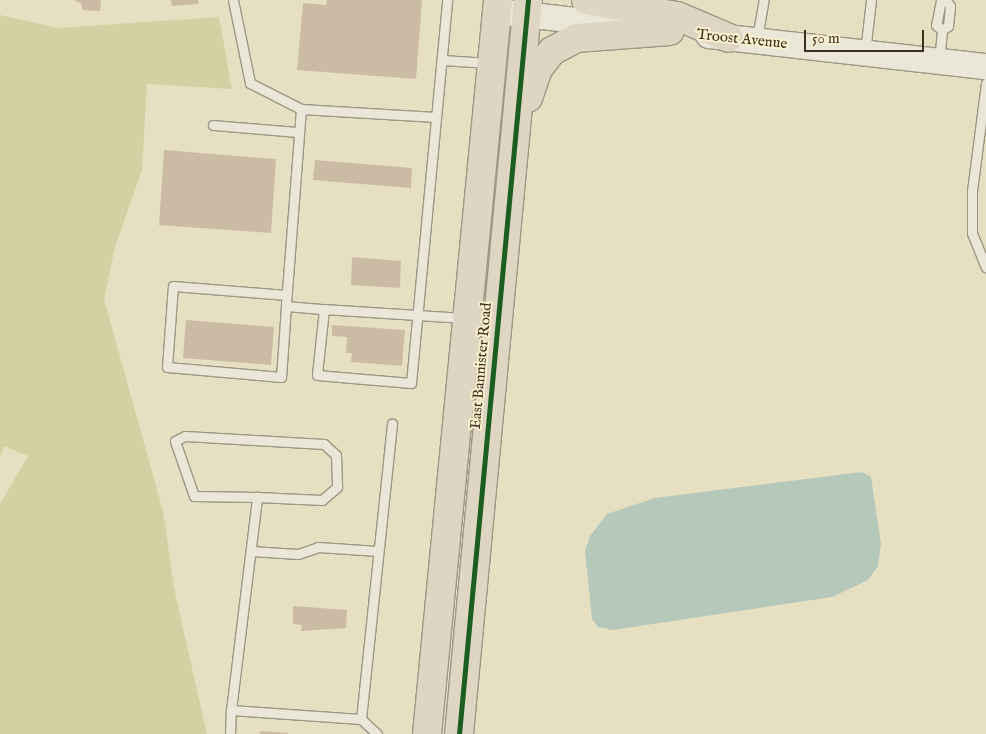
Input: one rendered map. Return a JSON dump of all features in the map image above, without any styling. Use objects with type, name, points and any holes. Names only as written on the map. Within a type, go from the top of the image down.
[{"type":"main road","points":[[586,0],[677,16],[729,38]]},
{"type":"main road","name":"Troost Avenue","points":[[498,6],[527,8],[670,31],[986,66]]},
{"type":"main road","name":"East Bannister Road","points":[[428,734],[498,6]]},
{"type":"main road","name":"East Bannister Road","points":[[459,734],[527,8]]},
{"type":"main road","points":[[504,252],[519,190],[529,91],[538,69],[552,51],[576,38],[670,31]]},
{"type":"lane","points":[[233,0],[250,83],[301,109],[436,117]]},
{"type":"lane","points":[[324,309],[317,375],[411,383],[447,0]]},
{"type":"lane","points":[[756,40],[764,0]]},
{"type":"lane","points":[[865,52],[871,0]]},
{"type":"lane","points":[[941,0],[936,25],[942,30]]},
{"type":"lane","points":[[942,30],[948,26],[950,6],[946,0]]},
{"type":"lane","points":[[939,61],[942,30]]},
{"type":"lane","points":[[442,60],[492,64]]},
{"type":"lane","points":[[986,83],[972,192],[972,233],[986,268]]},
{"type":"lane","points":[[287,295],[173,286],[167,367],[281,377],[301,109]]},
{"type":"lane","points":[[213,125],[299,132]]},
{"type":"lane","points":[[286,306],[497,320]]},
{"type":"lane","points":[[361,719],[392,424]]},
{"type":"lane","points":[[185,436],[324,444],[336,455],[337,487],[322,500],[257,497],[194,496],[175,441],[185,436]]},
{"type":"lane","points":[[230,734],[231,710],[257,497]]},
{"type":"lane","points":[[251,551],[298,554],[318,547],[378,551]]},
{"type":"lane","points":[[231,710],[361,719],[378,734]]},
{"type":"green space","points":[[0,15],[58,28],[219,17],[232,89],[147,84],[142,170],[115,247],[104,299],[163,511],[174,588],[207,734],[0,734],[0,504],[28,456],[4,446],[0,457]]},
{"type":"shaded area","points":[[862,472],[871,477],[881,544],[878,566],[868,580],[832,597],[613,630],[598,627],[592,619],[585,551],[590,536],[607,514],[655,498]]},
{"type":"building","points":[[74,0],[101,0],[100,11],[82,10],[82,4]]},
{"type":"building","points":[[171,0],[198,0],[198,4],[172,6]]},
{"type":"building","points":[[327,0],[422,0],[416,79],[297,70],[303,3],[326,5]]},
{"type":"building","points":[[164,150],[276,159],[271,233],[159,225]]},
{"type":"building","points":[[315,160],[412,168],[411,188],[313,180]]},
{"type":"building","points":[[352,257],[401,261],[400,288],[351,285]]},
{"type":"building","points":[[186,320],[274,327],[271,365],[183,358]]},
{"type":"building","points":[[332,325],[405,330],[402,366],[351,362],[352,353],[346,353],[347,337],[332,336]]},
{"type":"building","points":[[293,606],[347,610],[346,628],[301,631],[302,625],[293,624]]},
{"type":"building","points":[[260,731],[288,733],[288,734],[260,734]]},
{"type":"cycle path","points":[[459,734],[528,0]]}]
